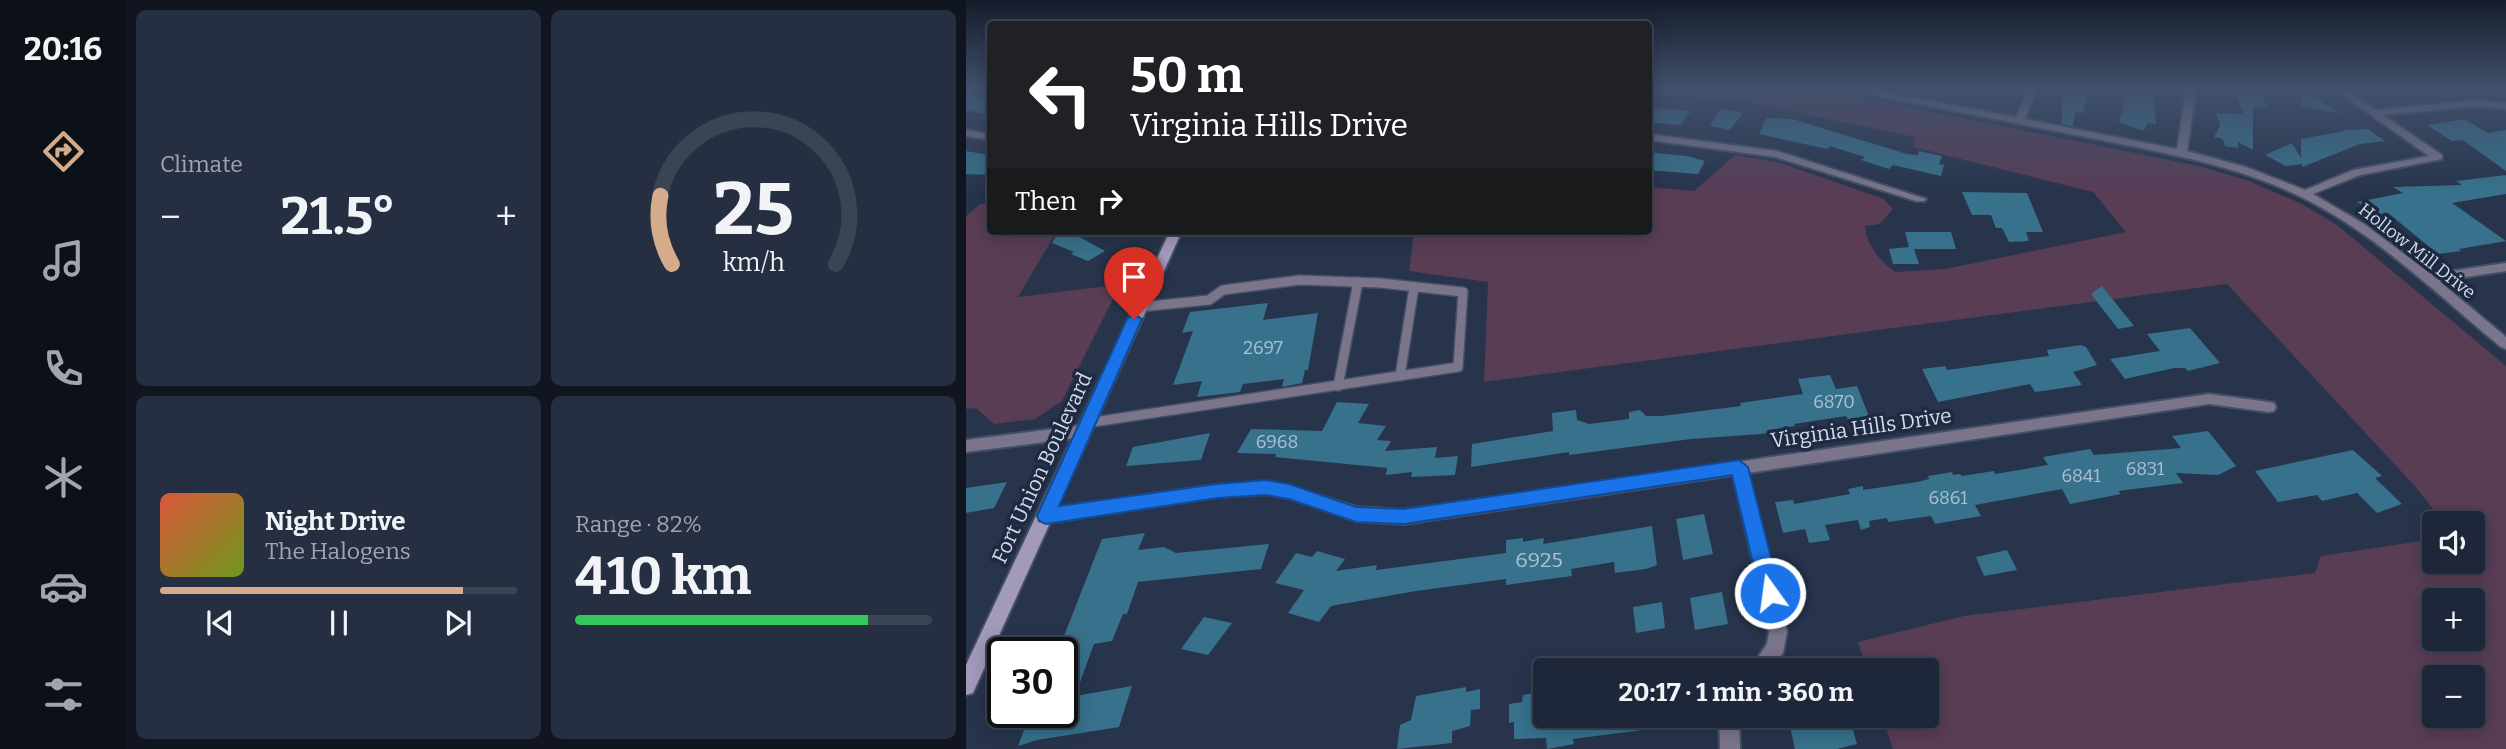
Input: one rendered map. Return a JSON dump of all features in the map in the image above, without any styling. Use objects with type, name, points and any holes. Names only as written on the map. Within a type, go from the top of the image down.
[{"type":"main road","name":"Fort Union Boulevard","points":[[966,686],[972,659],[1046,516],[1174,235]]},
{"type":"street","name":"Hollow Mill Drive","points":[[2030,123],[2182,153],[2258,174],[2305,194],[2370,233],[2506,344]]},
{"type":"street","points":[[2182,153],[2187,123]]},
{"type":"street","points":[[2305,194],[2357,172],[2438,157],[2389,123]]},
{"type":"street","points":[[966,133],[987,136]]},
{"type":"street","points":[[1652,138],[1777,154],[1920,200]]},
{"type":"street","points":[[2426,279],[2506,267]]},
{"type":"street","name":"Virginia Hills Drive","points":[[1046,516],[1217,491],[1266,488],[1289,492],[1356,514],[1404,517],[2209,399],[2269,407]]},
{"type":"street","points":[[966,446],[1086,427]]},
{"type":"street","points":[[1739,467],[1778,632],[1776,647],[1767,658]]},
{"type":"street","points":[[1729,728],[1730,749]]},
{"type":"lane","points":[[1086,427],[1458,367],[1463,292],[1358,282],[1300,280],[1223,290],[1209,300],[1140,307]]},
{"type":"lane","points":[[1338,386],[1358,282]]},
{"type":"lane","points":[[1400,376],[1414,287]]},
{"type":"shaded area","points":[[1847,123],[1985,123],[2199,166],[2249,181],[2302,204],[2337,225],[2506,366],[2506,749],[1893,749],[1886,728],[1939,728],[1939,658],[1863,658],[1858,642],[1964,616],[2315,573],[2321,556],[2422,541],[2422,574],[2485,574],[2485,511],[2435,511],[2227,284],[1484,382],[1488,282],[1409,271],[1414,235],[1652,235],[1652,187],[1694,191],[1735,155],[1777,162],[1884,199],[1893,209],[1880,224],[1865,226],[1866,233],[1875,252],[1895,272],[1945,269],[2126,232],[2093,192],[1913,147],[1915,137]]},
{"type":"shaded area","points":[[980,204],[987,204],[987,235],[1055,235],[1018,297],[1115,285],[1119,287],[1062,401],[1035,419],[994,424],[976,408],[966,409],[966,217]]},
{"type":"building","points":[[1712,123],[1735,123],[1730,130],[1710,126]]},
{"type":"building","points":[[1764,123],[1805,123],[1907,154],[1918,155],[1919,151],[1942,156],[1939,164],[1944,165],[1941,176],[1893,165],[1889,169],[1861,160],[1865,157],[1830,146],[1827,149],[1759,134]]},
{"type":"building","points":[[2122,123],[2156,123],[2147,123],[2144,131]]},
{"type":"building","points":[[2219,123],[2253,123],[2253,150],[2238,142],[2238,148],[2225,146],[2223,139],[2214,137]]},
{"type":"building","points":[[2471,123],[2488,133],[2506,130],[2506,171],[2463,140],[2452,141],[2427,125]]},
{"type":"building","points":[[2368,129],[2385,141],[2360,144],[2302,167],[2302,164],[2286,166],[2265,155],[2292,143],[2301,158],[2301,139],[2344,131],[2342,130]]},
{"type":"building","points":[[966,151],[987,154],[987,175],[966,174]]},
{"type":"building","points":[[1652,152],[1705,161],[1698,174],[1652,170]]},
{"type":"building","points":[[2506,175],[2506,194],[2452,203],[2506,241],[2459,249],[2461,251],[2438,254],[2388,213],[2382,216],[2357,202],[2403,193],[2393,187],[2462,185],[2456,181]]},
{"type":"building","points":[[1962,192],[2027,193],[2043,232],[2026,232],[2029,241],[2009,242],[2002,228],[1996,228],[1991,215],[1972,215]]},
{"type":"building","points":[[1905,232],[1951,232],[1956,249],[1914,249],[1919,264],[1893,264],[1889,249],[1909,247]]},
{"type":"building","points":[[1057,235],[1076,235],[1105,251],[1088,261],[1052,243]]},
{"type":"building","points":[[2102,286],[2134,326],[2118,329],[2091,294]]},
{"type":"building","points":[[1268,303],[1263,320],[1318,313],[1308,370],[1305,370],[1302,383],[1282,387],[1284,379],[1243,384],[1240,392],[1197,397],[1202,381],[1173,385],[1193,331],[1182,333],[1190,312]]},
{"type":"building","points":[[2190,328],[2220,363],[2188,371],[2185,368],[2174,368],[2125,379],[2110,359],[2160,351],[2147,334]]},
{"type":"building","points":[[2081,345],[2086,347],[2097,365],[2073,372],[2082,385],[2050,390],[2035,392],[2030,384],[1938,402],[1922,369],[1945,366],[1947,370],[2049,356],[2047,350]]},
{"type":"building","points":[[1830,375],[1836,389],[1857,386],[1870,419],[1849,421],[1846,416],[1794,424],[1795,426],[1781,428],[1782,431],[1761,434],[1691,439],[1569,455],[1569,452],[1471,467],[1472,444],[1553,431],[1552,413],[1576,410],[1577,420],[1589,424],[1629,419],[1629,412],[1640,410],[1646,416],[1662,416],[1741,406],[1740,403],[1803,394],[1798,379]]},
{"type":"building","points":[[1337,402],[1369,404],[1358,423],[1386,426],[1377,440],[1391,441],[1385,451],[1437,447],[1435,458],[1458,456],[1455,475],[1411,477],[1412,472],[1386,475],[1387,468],[1275,457],[1276,454],[1237,453],[1251,429],[1322,431]]},
{"type":"building","points":[[2208,431],[2236,466],[2218,475],[2176,473],[2183,483],[2118,491],[2121,494],[2070,504],[2062,489],[1975,505],[1981,516],[1935,524],[1931,516],[1888,522],[1887,518],[1869,521],[1870,527],[1861,530],[1858,520],[1825,525],[1830,540],[1809,543],[1805,529],[1783,533],[1775,502],[1793,500],[1794,504],[1850,494],[1848,489],[1863,486],[1863,490],[1917,482],[1929,479],[1928,476],[1952,472],[1953,475],[1962,476],[1994,471],[1995,474],[2048,465],[2043,457],[2090,449],[2094,455],[2181,448],[2172,436]]},
{"type":"building","points":[[1210,433],[1201,460],[1126,466],[1133,447]]},
{"type":"building","points":[[2353,450],[2382,476],[2375,478],[2402,504],[2377,513],[2357,493],[2322,501],[2317,495],[2278,502],[2255,471]]},
{"type":"building","points":[[1007,482],[994,508],[966,513],[966,488]]},
{"type":"building","points":[[1704,514],[1713,554],[1683,560],[1676,519]]},
{"type":"building","points":[[1652,526],[1657,565],[1646,569],[1615,573],[1614,562],[1571,569],[1572,576],[1506,585],[1506,579],[1416,591],[1331,606],[1319,622],[1288,613],[1304,590],[1275,583],[1296,553],[1312,557],[1317,551],[1345,559],[1336,571],[1377,565],[1376,570],[1506,553],[1506,540],[1523,538],[1523,542],[1544,538],[1543,544]]},
{"type":"building","points":[[1145,533],[1138,550],[1164,547],[1176,553],[1269,544],[1261,569],[1138,582],[1127,614],[1123,614],[1112,641],[1094,644],[1078,688],[1078,637],[1064,636],[1102,539]]},
{"type":"building","points":[[2007,550],[2017,570],[1984,576],[1976,557]]},
{"type":"building","points":[[1722,592],[1728,624],[1695,630],[1690,598]]},
{"type":"building","points":[[1662,602],[1665,628],[1636,633],[1633,607]]},
{"type":"building","points":[[1204,617],[1232,623],[1208,655],[1181,649]]},
{"type":"building","points":[[1132,686],[1119,727],[1037,740],[1018,746],[1025,728],[1078,728],[1078,695]]},
{"type":"building","points":[[1466,687],[1466,692],[1480,689],[1480,709],[1471,710],[1470,726],[1452,731],[1452,743],[1397,749],[1400,725],[1411,720],[1416,696]]},
{"type":"building","points":[[1533,693],[1533,728],[1642,730],[1573,739],[1574,744],[1547,749],[1546,738],[1514,739],[1514,722],[1509,723],[1509,704],[1522,702],[1523,695]]},
{"type":"building","points":[[1790,728],[1852,728],[1857,744],[1837,749],[1795,749]]},
{"type":"route","points":[[1134,319],[1046,516],[1217,491],[1266,488],[1289,492],[1356,514],[1377,518],[1404,517],[1739,467],[1770,593]]}]
